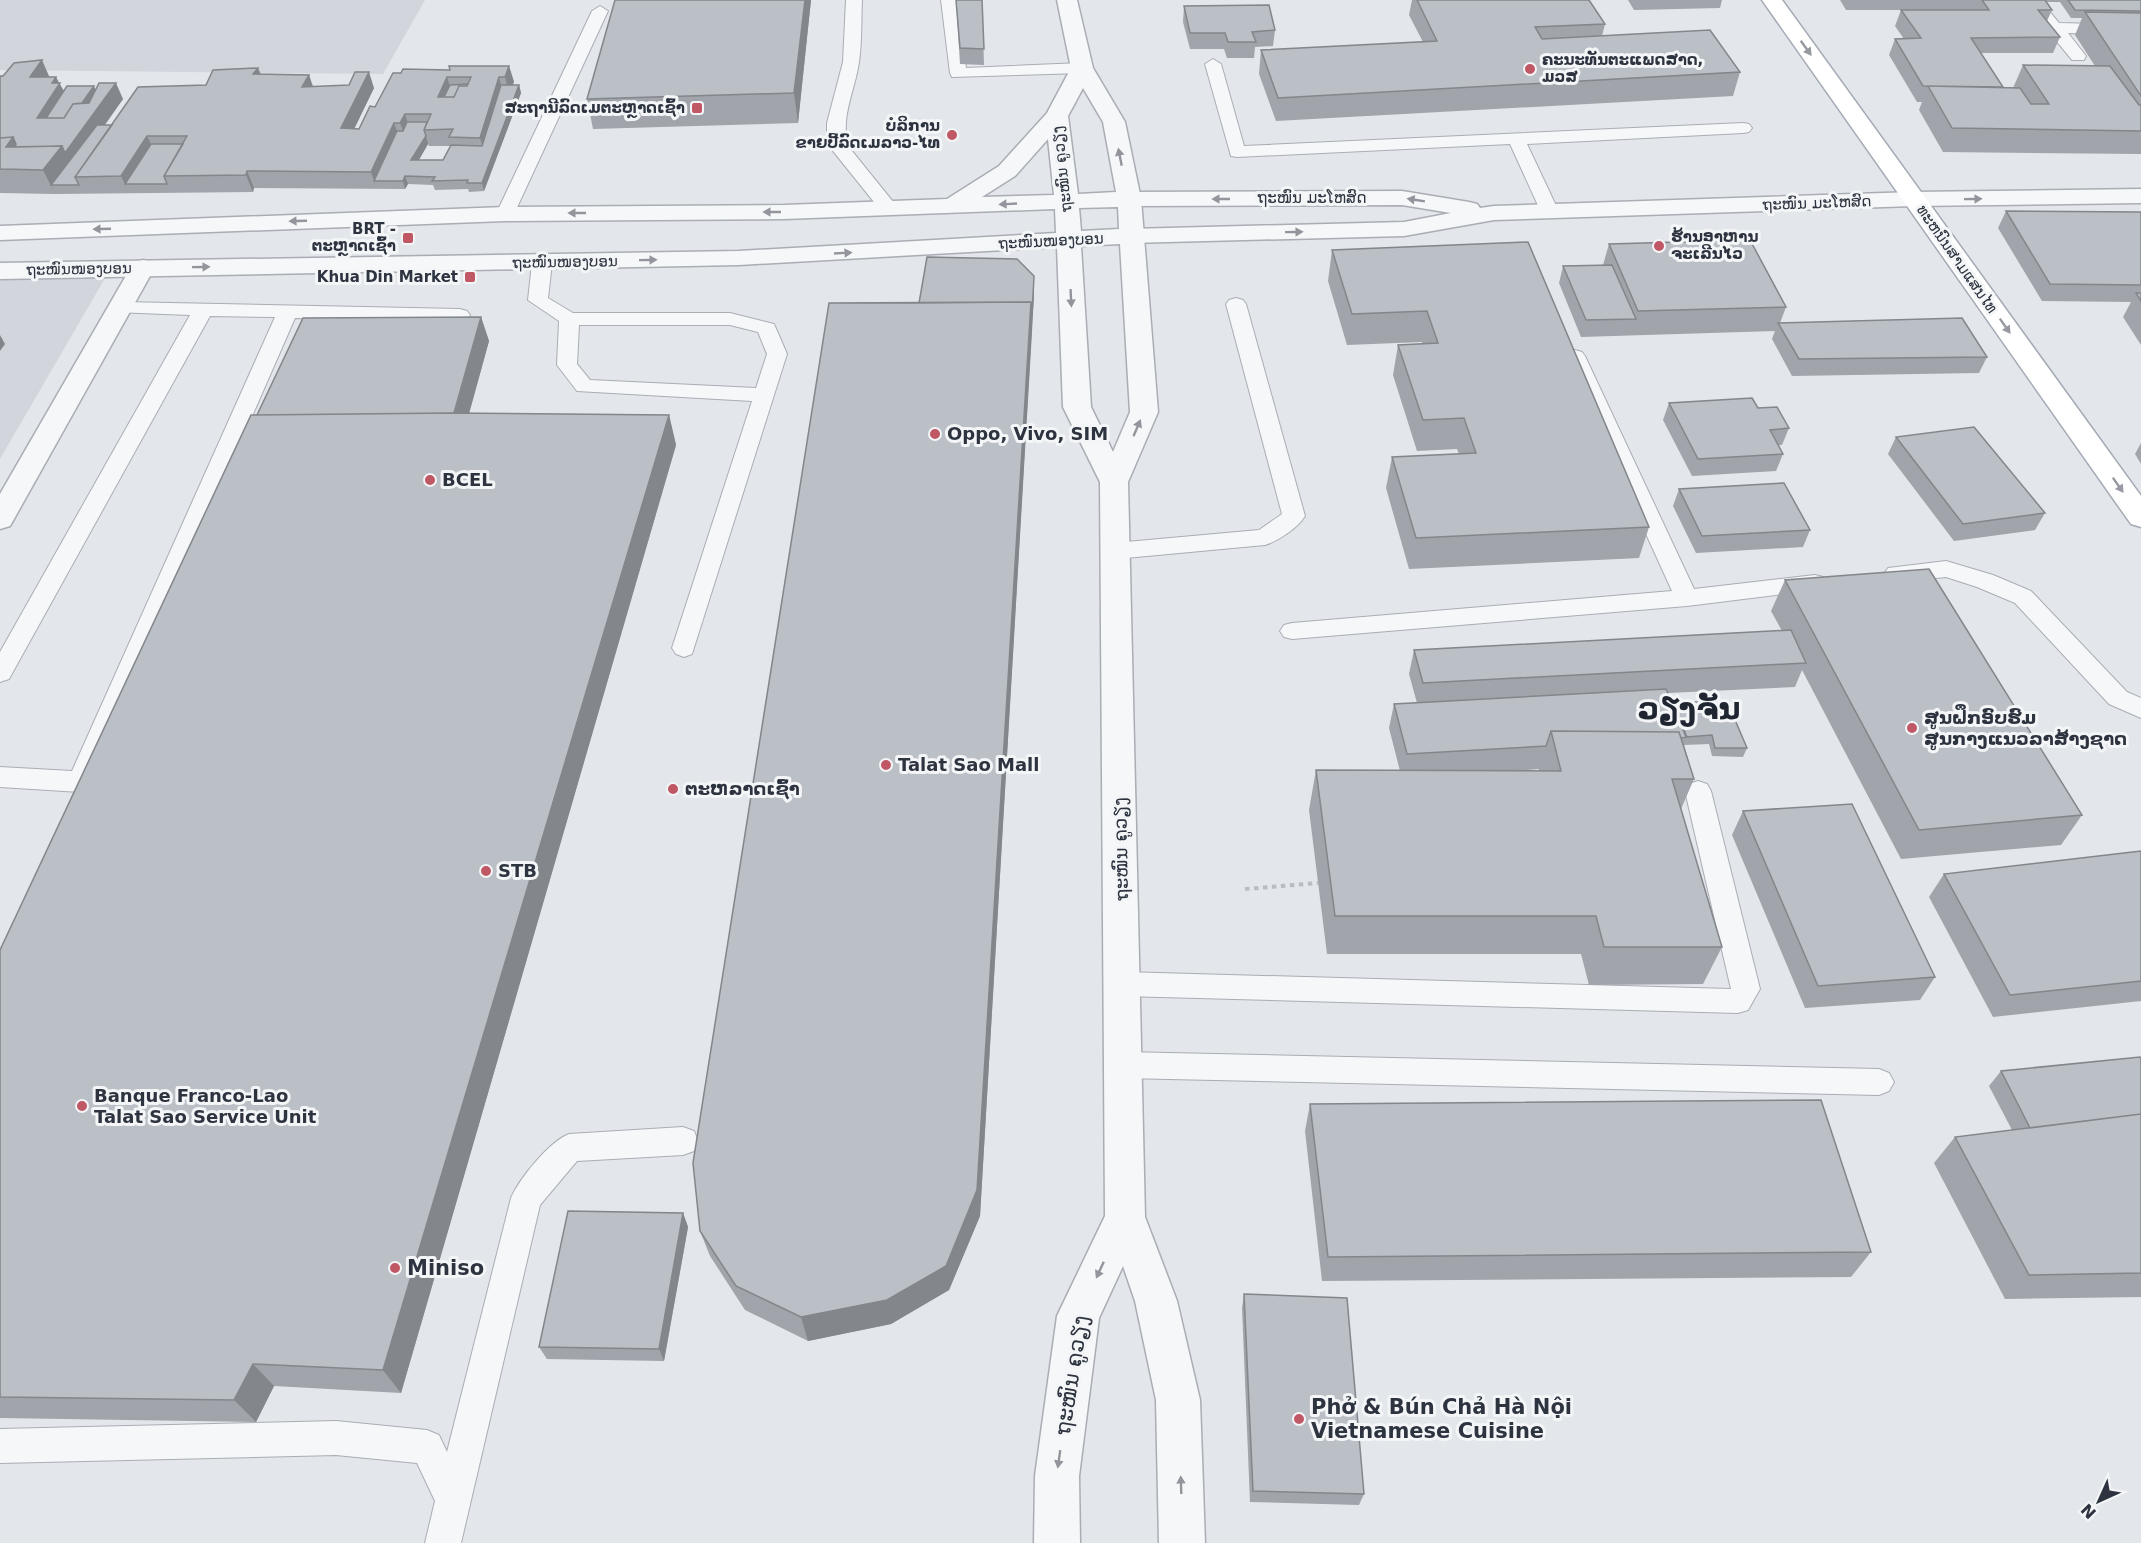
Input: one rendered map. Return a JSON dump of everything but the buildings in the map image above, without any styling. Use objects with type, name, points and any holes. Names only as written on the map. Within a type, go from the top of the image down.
[{"type":"main road","name":"ທະຫນົນສາມແສນໄທ","points":[[1772,0],[2141,517]]},
{"type":"street","points":[[1067,0],[1082,68]]},
{"type":"street","name":"ຖະໜົນ ຄູວຽງ","points":[[1082,68],[1057,116],[1067,201],[1077,407],[1114,482]]},
{"type":"street","name":"ຖະໜົນ ຄູວຽງ","points":[[1082,68],[1114,122],[1129,199],[1144,412],[1114,482],[1125,1217],[1156,1301],[1178,1400],[1182,1543]]},
{"type":"street","points":[[950,207],[1007,171],[1057,116]]},
{"type":"street","name":"ຖະໜົນ ມະໂຫສົດ","points":[[1130,236],[1404,229],[1494,213],[1914,199],[2141,196]]},
{"type":"street","name":"ຖະໜົນ ມະໂຫສົດ","points":[[1129,199],[1402,198],[1494,213]]},
{"type":"street","points":[[0,233],[505,214],[784,212],[1129,199]]},
{"type":"street","name":"ຖະໜົນໜອງບອນ","points":[[0,271],[739,258],[1130,236]]},
{"type":"street","points":[[0,519],[143,267]]},
{"type":"street","name":"ຖະໜົນ ຄູວຽງ","points":[[1057,1543],[1056,1476],[1078,1316],[1125,1217]]},
{"type":"lane","points":[[854,0],[850,62],[836,135],[839,147],[889,208]]},
{"type":"lane","points":[[949,0],[958,73],[1082,68]]},
{"type":"lane","points":[[2031,0],[2057,28],[2078,56]]},
{"type":"lane","points":[[505,214],[600,11]]},
{"type":"lane","points":[[2057,28],[2141,30]]},
{"type":"lane","points":[[1213,64],[1237,152],[1743,129]]},
{"type":"lane","points":[[1516,138],[1550,212]]},
{"type":"lane","points":[[542,263],[538,300],[569,320],[730,319],[767,328],[777,354],[684,648]]},
{"type":"lane","points":[[1115,551],[1265,537],[1294,516],[1236,304]]},
{"type":"lane","points":[[121,308],[460,315]]},
{"type":"lane","points":[[0,673],[204,309]]},
{"type":"lane","points":[[0,777],[76,792],[288,311]]},
{"type":"lane","points":[[569,320],[567,365],[584,386],[764,395]]},
{"type":"lane","points":[[1567,338],[1687,598]]},
{"type":"lane","points":[[1875,577],[1946,569],[1985,581],[2023,597],[2118,698],[2141,709]]},
{"type":"lane","points":[[1292,632],[1687,598],[1840,580]]},
{"type":"lane","points":[[1123,984],[1738,1001],[1746,989],[1698,791]]},
{"type":"lane","points":[[1123,1065],[1879,1082]]},
{"type":"lane","points":[[443,1543],[526,1198],[569,1148],[683,1141]]},
{"type":"lane","points":[[0,1446],[336,1438],[427,1448],[452,1500]]},
{"type":"path","points":[[1245,889],[1318,883]]},
{"type":"shaded area","points":[[0,0],[425,0],[383,74],[0,70]]},
{"type":"shaded area","points":[[108,273],[0,459],[0,276]]},
{"type":"place","name":"ຄະນະທັນຕະແພດສາດ, ມວສ","points":[[1530,69]]},
{"type":"place","name":"ສະຖານີລົດເມຕະຫຼາດເຊົ້າ","points":[[697,108]]},
{"type":"place","name":"ບໍລິການ ຂາຍປີ້ລົດເມລາວ-ໄທ","points":[[952,135]]},
{"type":"place","name":"BRT - ຕະຫຼາດເຊົ້າ","points":[[408,238]]},
{"type":"place","name":"ຮ້ານອາຫານ ຈະເລີນໄວ","points":[[1659,246]]},
{"type":"place","name":"Khua Din Market","points":[[470,277]]},
{"type":"place","name":"Oppo, Vivo, SIM","points":[[935,434]]},
{"type":"place","name":"BCEL","points":[[430,480]]},
{"type":"place","name":"ສູນຝຶກອົບຮົມ ສູນກາງແນວລາສ້າງຊາດ","points":[[1912,728]]},
{"type":"place","name":"Talat Sao Mall","points":[[886,765]]},
{"type":"place","name":"ຕະຫລາດເຊົ້າ","points":[[673,789]]},
{"type":"place","name":"STB","points":[[486,871]]},
{"type":"place","name":"Banque Franco-Lao Talat Sao Service Unit","points":[[82,1106]]},
{"type":"place","name":"Miniso","points":[[395,1268]]},
{"type":"place","name":"Phở & Bún Chả Hà Nội Vietnamese Cuisine","points":[[1299,1419]]},
{"type":"district","name":"ວຽງຈັນ","points":[[1689,709]]}]
